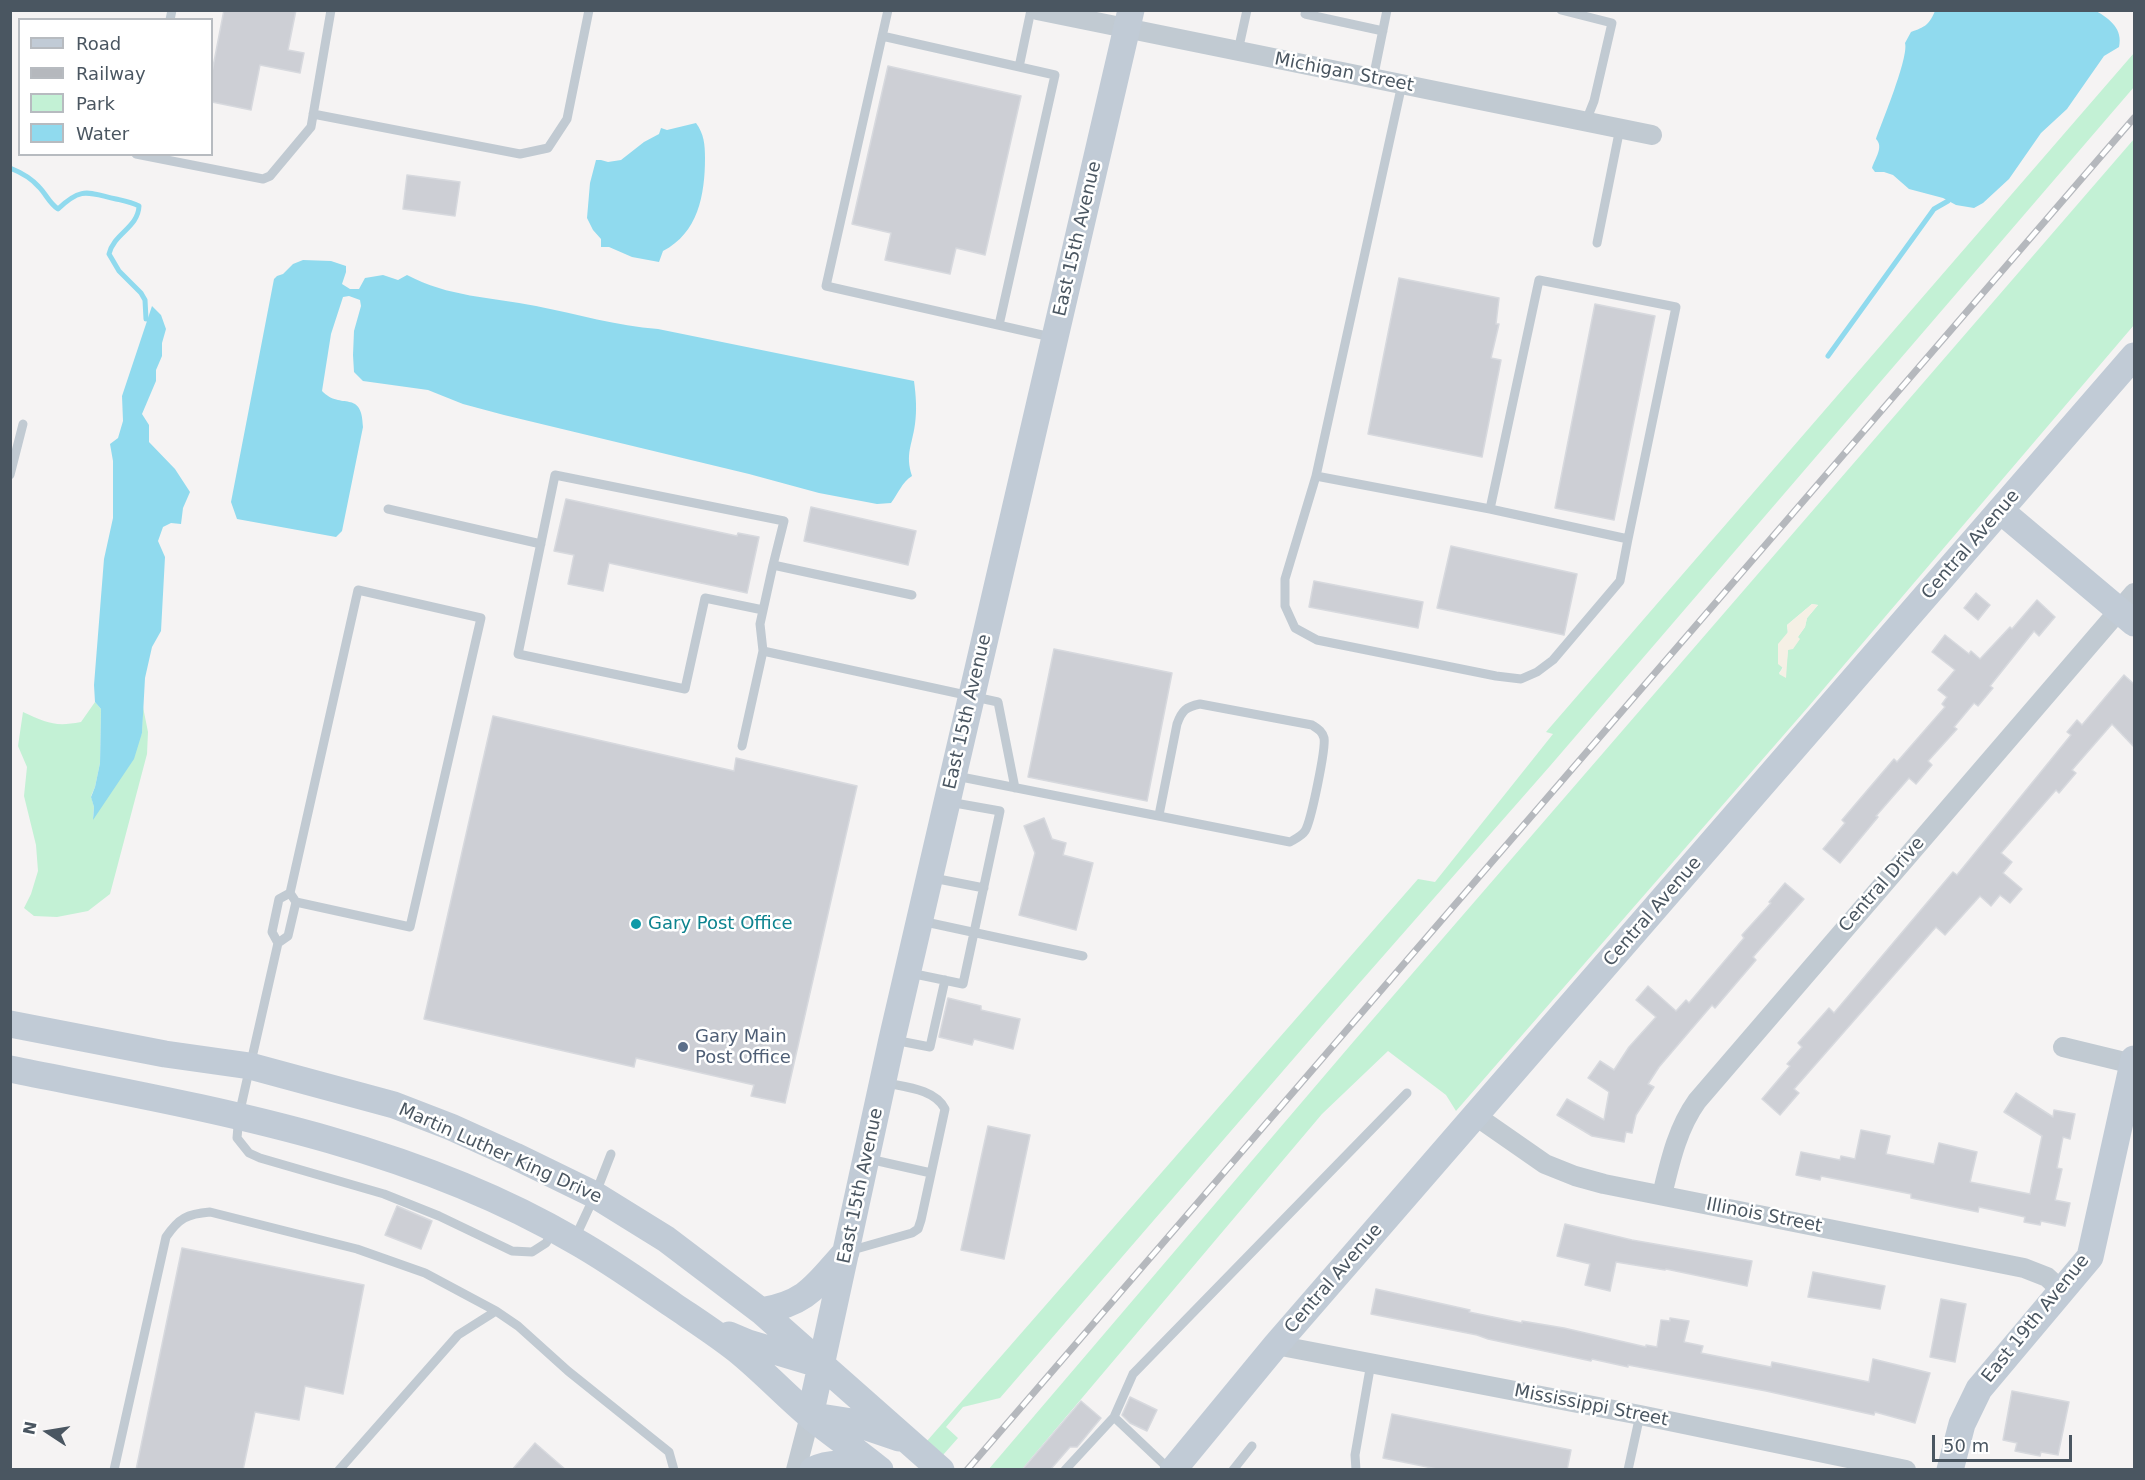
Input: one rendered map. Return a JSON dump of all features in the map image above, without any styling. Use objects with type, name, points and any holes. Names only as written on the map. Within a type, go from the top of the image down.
[{"type":"main road","name":"East 15th Avenue","points":[[810,1416],[907,973],[1129,20]]},
{"type":"main road","name":"Central Avenue","points":[[1172,1470],[1276,1345],[2134,356]]},
{"type":"main road","points":[[2001,511],[2130,609]]},
{"type":"main road","name":"Martin Luther King Drive","points":[[10,1024],[165,1054],[250,1066],[394,1105],[451,1127],[595,1195],[666,1239],[761,1311],[941,1470]]},
{"type":"main road","name":"East 19th Avenue","points":[[1950,1470],[1962,1424],[1978,1389],[2090,1257],[2134,1061]]},
{"type":"main road","points":[[10,1069],[239,1115],[364,1150],[436,1175],[510,1207],[564,1235],[626,1272],[688,1315],[737,1350],[810,1416],[879,1468]]},
{"type":"main road","points":[[761,1311],[782,1308],[805,1297],[847,1251]]},
{"type":"main road","points":[[688,1315],[748,1343],[822,1364]]},
{"type":"main road","points":[[810,1416],[852,1422],[910,1442]]},
{"type":"main road","points":[[813,1470],[825,1464],[879,1468]]},
{"type":"street","name":"Michigan Street","points":[[1037,10],[1129,20],[1238,51],[1652,135]]},
{"type":"street","name":"Central Drive","points":[[1662,1195],[1678,1135],[1683,1122],[1697,1101],[2130,609]]},
{"type":"street","points":[[2063,1047],[2134,1061]]},
{"type":"street","name":"Illinois Street","points":[[1476,1116],[1536,1159],[1555,1169],[1592,1181],[2024,1268],[2047,1277],[2061,1290]]},
{"type":"street","name":"Mississippi Street","points":[[1276,1345],[1640,1414],[1906,1470]]},
{"type":"street","points":[[796,1470],[810,1416]]},
{"type":"lane","points":[[146,156],[263,179],[270,176],[311,127],[331,10]]},
{"type":"lane","points":[[314,114],[520,154],[548,148],[567,119],[589,10]]},
{"type":"lane","points":[[888,10],[826,286],[1055,338]]},
{"type":"lane","points":[[1019,67],[1031,10]]},
{"type":"lane","points":[[1238,51],[1247,10]]},
{"type":"lane","points":[[1306,10],[1305,14],[1383,31]]},
{"type":"lane","points":[[1373,79],[1387,10]]},
{"type":"lane","points":[[1561,10],[1612,23],[1594,101],[1586,122]]},
{"type":"lane","points":[[882,36],[1055,75],[999,325]]},
{"type":"lane","points":[[1402,84],[1316,476],[1285,579],[1285,606],[1295,628],[1317,640],[1496,676],[1521,679],[1537,672],[1552,660],[1620,581],[1677,307],[1539,280],[1490,508]]},
{"type":"lane","points":[[1597,243],[1620,128]]},
{"type":"lane","points":[[10,475],[23,424]]},
{"type":"lane","points":[[742,746],[763,651],[759,624],[763,610],[784,521],[555,475],[518,654],[685,689],[705,598],[763,610]]},
{"type":"lane","points":[[1316,476],[1490,508],[1628,539]]},
{"type":"lane","points":[[388,509],[541,544]]},
{"type":"lane","points":[[773,565],[912,595]]},
{"type":"lane","points":[[358,590],[482,618],[410,927],[296,902],[290,893],[358,590]]},
{"type":"lane","points":[[763,651],[998,702],[1015,788]]},
{"type":"lane","points":[[953,776],[1290,842],[1306,830],[1309,819],[1324,754],[1324,740],[1320,731],[1312,724],[1200,704],[1187,707],[1180,714],[1177,724],[1159,815]]},
{"type":"lane","points":[[907,973],[963,984],[1000,811],[947,801]]},
{"type":"lane","points":[[929,877],[984,888]]},
{"type":"lane","points":[[290,893],[279,899],[277,907],[272,932],[278,943],[239,1115],[237,1138],[249,1153],[384,1194],[439,1216],[512,1251],[532,1252],[564,1235],[595,1195],[610,1154]]},
{"type":"lane","points":[[278,943],[288,936],[296,902]]},
{"type":"lane","points":[[919,921],[1083,956]]},
{"type":"lane","points":[[892,1039],[930,1047],[945,980]]},
{"type":"lane","points":[[847,1251],[912,1233],[918,1229],[945,1109],[942,1103],[932,1096],[883,1082]]},
{"type":"lane","points":[[1065,1470],[1114,1417],[1133,1374],[1407,1093]]},
{"type":"lane","points":[[867,1158],[931,1173]]},
{"type":"lane","points":[[114,1470],[166,1236],[176,1222],[191,1214],[210,1212],[357,1248],[425,1273],[496,1311],[518,1326],[568,1371],[669,1452],[674,1470]]},
{"type":"lane","points":[[339,1470],[458,1335],[496,1311]]},
{"type":"lane","points":[[1356,1470],[1355,1455],[1371,1363]]},
{"type":"lane","points":[[1628,1470],[1640,1414]]},
{"type":"lane","points":[[1114,1417],[1172,1470]]},
{"type":"lane","points":[[1233,1470],[1252,1446]]},
{"type":"green space","points":[[2134,53],[2134,87],[1550,766],[1000,1398],[963,1407],[946,1427],[958,1438],[943,1455],[927,1441],[1418,879],[1435,882],[1553,734],[1546,732]]},
{"type":"green space","points":[[2134,139],[2134,325],[1809,706],[1456,1111],[1446,1095],[1388,1051],[1322,1114],[1022,1469],[988,1470],[1354,1041]],"holes":[[[1812,604],[1818,605],[1807,618],[1805,627],[1788,650],[1785,677],[1779,673],[1786,657],[1787,625]]]},
{"type":"green space","points":[[95,702],[101,709],[100,763],[91,796],[94,807],[93,818],[142,733],[143,707],[148,732],[147,754],[110,894],[88,911],[57,917],[34,916],[24,908],[38,871],[36,845],[24,796],[27,767],[18,746],[23,712],[51,723],[81,722]]},
{"type":"sand","points":[[1812,604],[1818,605],[1807,618],[1805,627],[1798,637],[1800,639],[1793,649],[1788,650],[1786,678],[1779,674],[1783,668],[1778,664],[1778,644],[1788,632],[1787,625]]},
{"type":"water","points":[[1935,11],[2096,11],[2114,25],[2119,35],[2119,47],[2104,56],[2067,109],[2041,133],[2009,179],[1983,203],[1974,208],[1956,205],[1943,198],[1909,189],[1893,175],[1875,172],[1872,168],[1879,149],[1876,139],[1903,62],[1905,43],[1911,32],[1926,25]]},
{"type":"water","points":[[696,123],[701,131],[704,144],[705,172],[697,212],[684,234],[663,251],[659,262],[632,257],[609,247],[601,247],[601,239],[587,218],[590,183],[596,160],[608,162],[621,160],[644,142],[659,134],[661,128],[667,130]]},
{"type":"water","points":[[303,260],[331,261],[346,266],[342,284],[350,289],[359,289],[365,278],[383,275],[398,280],[407,275],[454,292],[658,329],[914,381],[916,413],[909,456],[912,476],[891,503],[877,504],[819,493],[504,415],[463,404],[428,390],[363,381],[354,372],[353,355],[354,331],[361,306],[360,300],[349,296],[343,297],[331,334],[322,391],[336,400],[355,404],[362,415],[363,427],[342,531],[336,537],[237,519],[231,502],[274,279],[293,264]]},
{"type":"water","points":[[152,306],[161,315],[166,329],[162,343],[162,356],[156,370],[156,381],[142,414],[149,425],[149,442],[175,469],[190,492],[183,508],[181,524],[171,523],[163,527],[158,541],[165,557],[161,631],[152,647],[145,678],[142,733],[134,759],[93,820],[94,807],[91,797],[100,763],[101,709],[95,702],[94,685],[104,559],[113,518],[113,461],[110,444],[118,438],[123,421],[122,396]]},
{"type":"building","points":[[224,10],[296,10],[288,50],[304,53],[300,73],[260,65],[251,110],[213,102],[213,67]]},
{"type":"building","points":[[888,66],[1021,96],[985,255],[956,248],[950,274],[885,260],[891,233],[852,224]]},
{"type":"building","points":[[407,175],[460,182],[455,216],[403,209]]},
{"type":"building","points":[[1399,278],[1499,298],[1496,324],[1499,324],[1491,358],[1501,360],[1482,457],[1368,434]]},
{"type":"building","points":[[1595,304],[1655,316],[1614,520],[1555,508]]},
{"type":"building","points":[[566,499],[737,536],[738,533],[759,537],[747,593],[609,563],[603,591],[568,584],[574,555],[554,551]]},
{"type":"building","points":[[811,507],[916,531],[908,565],[804,541]]},
{"type":"building","points":[[1451,546],[1577,574],[1564,635],[1437,608]]},
{"type":"building","points":[[1314,581],[1423,602],[1418,628],[1309,607]]},
{"type":"building","points":[[1976,593],[1990,605],[1978,620],[1964,608]]},
{"type":"building","points":[[2037,600],[2055,617],[2039,636],[2034,631],[1990,686],[1993,688],[1978,706],[1974,703],[1954,727],[1957,729],[1928,761],[1932,765],[1916,784],[1909,778],[1840,863],[1823,849],[1845,823],[1842,820],[1894,759],[1897,762],[1945,707],[1942,704],[1947,697],[1938,690],[1955,670],[1932,652],[1945,635],[1969,654],[1971,651],[1980,659],[2010,627],[2012,629]]},
{"type":"building","points":[[1054,649],[1172,673],[1147,801],[1028,777]]},
{"type":"building","points":[[2124,675],[2134,684],[2134,747],[2112,724],[2072,770],[2076,773],[2059,793],[2056,790],[2001,853],[2012,862],[2003,873],[2022,889],[2010,903],[2000,895],[1991,906],[1980,896],[1945,935],[1936,927],[1794,1089],[1799,1093],[1780,1115],[1762,1099],[1790,1066],[1787,1064],[1802,1047],[1798,1043],[1829,1008],[1834,1013],[1953,872],[1957,875],[2071,735],[2067,732],[2077,720],[2082,725]]},
{"type":"building","name":"Gary Post Office","points":[[493,716],[734,771],[736,758],[857,786],[785,1103],[751,1096],[754,1085],[636,1058],[634,1067],[424,1019]]},
{"type":"building","points":[[1044,818],[1052,839],[1066,843],[1063,855],[1093,863],[1076,930],[1019,915],[1035,853],[1024,826]]},
{"type":"building","points":[[1785,883],[1804,899],[1753,957],[1756,960],[1715,1008],[1712,1005],[1659,1067],[1648,1084],[1654,1087],[1636,1115],[1632,1133],[1626,1132],[1624,1142],[1592,1136],[1557,1115],[1567,1099],[1604,1120],[1609,1092],[1588,1078],[1600,1061],[1614,1070],[1629,1047],[1656,1017],[1636,1000],[1648,986],[1676,1011],[1686,1000],[1689,1003],[1744,938],[1742,935],[1771,903],[1769,902]]},
{"type":"building","points":[[948,998],[981,1006],[981,1010],[1020,1019],[1013,1049],[974,1039],[972,1045],[939,1037]]},
{"type":"building","points":[[2016,1093],[2053,1117],[2054,1110],[2075,1114],[2070,1139],[2063,1137],[2057,1168],[2062,1169],[2055,1200],[2070,1203],[2065,1226],[2041,1221],[2040,1225],[2024,1222],[2025,1217],[1979,1207],[1978,1212],[1911,1198],[1911,1194],[1821,1176],[1820,1180],[1796,1175],[1801,1152],[1840,1160],[1841,1156],[1855,1159],[1861,1130],[1890,1136],[1886,1154],[1934,1164],[1939,1143],[1977,1152],[1970,1182],[2030,1194],[2042,1136],[2004,1112]]},
{"type":"building","points":[[988,1126],[1030,1135],[1004,1259],[961,1250]]},
{"type":"building","points":[[397,1206],[432,1221],[421,1249],[385,1235]]},
{"type":"building","points":[[1565,1224],[1632,1240],[1752,1261],[1747,1286],[1666,1269],[1616,1262],[1610,1291],[1585,1285],[1590,1264],[1557,1256]]},
{"type":"building","points":[[182,1248],[364,1285],[343,1394],[305,1386],[299,1420],[255,1412],[243,1470],[136,1470]]},
{"type":"building","points":[[1813,1272],[1885,1286],[1880,1309],[1808,1297]]},
{"type":"building","points":[[1376,1289],[1470,1310],[1469,1312],[1522,1323],[1522,1321],[1564,1328],[1646,1347],[1646,1345],[1657,1347],[1661,1320],[1670,1321],[1670,1318],[1689,1321],[1684,1342],[1703,1346],[1701,1353],[1771,1367],[1772,1362],[1869,1382],[1873,1359],[1930,1373],[1915,1423],[1875,1412],[1874,1415],[1766,1391],[1628,1365],[1628,1367],[1592,1359],[1591,1361],[1371,1314]]},
{"type":"building","points":[[1941,1299],[1966,1304],[1955,1362],[1930,1357]]},
{"type":"building","points":[[2012,1391],[2069,1402],[2058,1455],[2041,1452],[2040,1456],[2015,1451],[2017,1443],[2003,1440]]},
{"type":"building","points":[[1130,1397],[1157,1410],[1147,1431],[1130,1423],[1122,1415]]},
{"type":"building","points":[[1081,1401],[1101,1418],[1077,1447],[1070,1447],[1050,1470],[1022,1470]]},
{"type":"building","points":[[1392,1414],[1571,1450],[1567,1470],[1442,1470],[1383,1458]]},
{"type":"building","points":[[535,1443],[566,1470],[512,1470]]},
{"type":"waterway","points":[[10,168],[33,181],[58,209],[73,197],[85,193],[139,206],[135,220],[116,241],[109,254],[119,271],[145,300],[146,319]]},
{"type":"waterway","points":[[1828,356],[1934,209],[1948,201]]},
{"type":"railway","points":[[967,1470],[2134,118]]},
{"type":"place","name":"Gary Post Office","points":[[636,924]]},
{"type":"place","name":"Gary Main Post Office","points":[[683,1047]]}]
